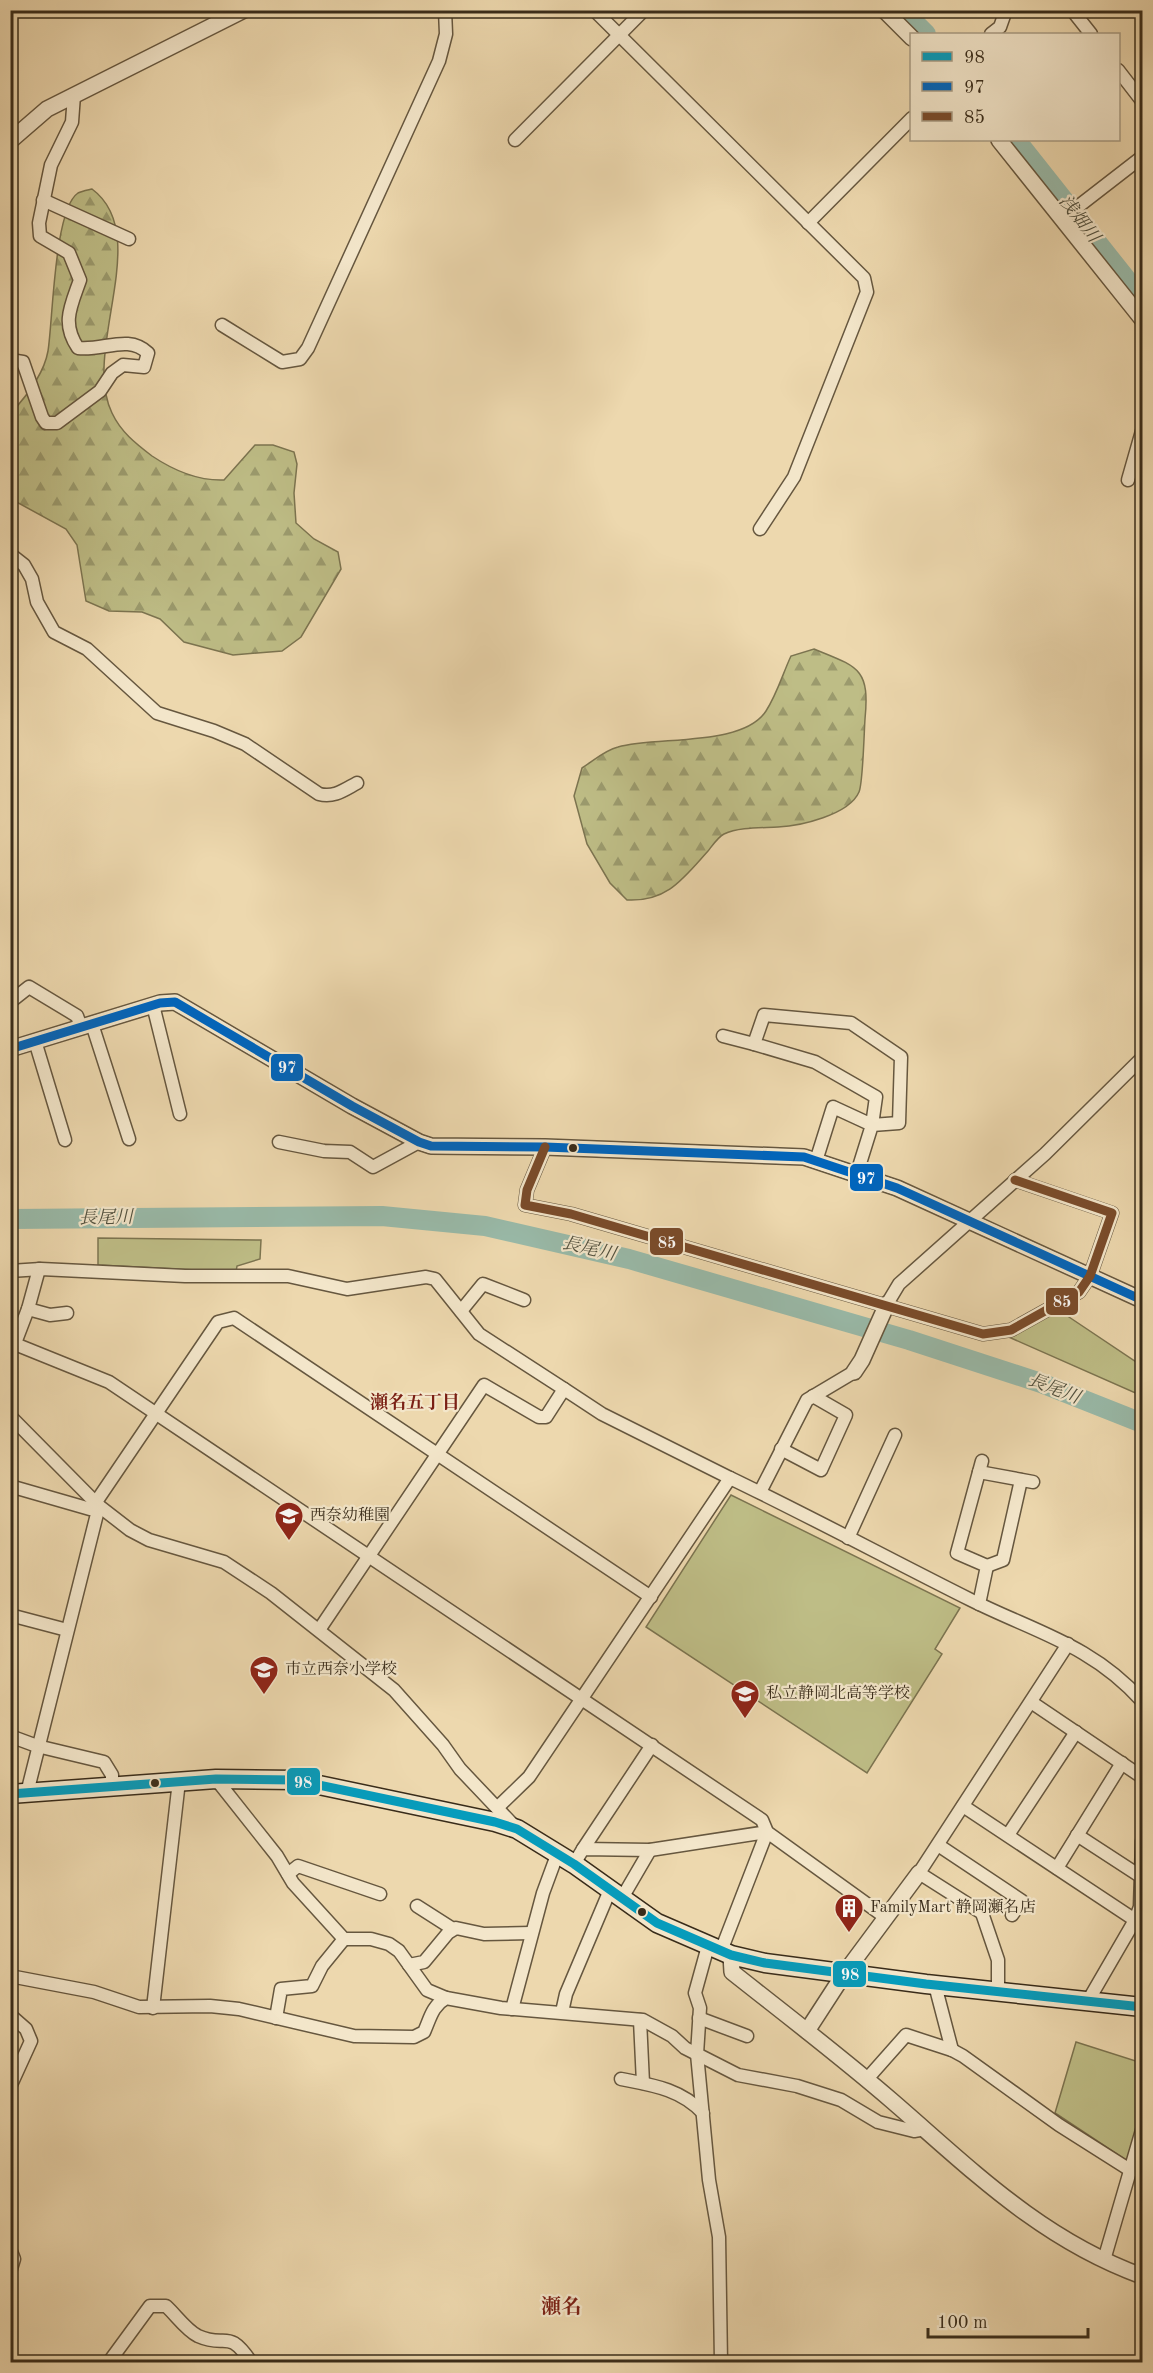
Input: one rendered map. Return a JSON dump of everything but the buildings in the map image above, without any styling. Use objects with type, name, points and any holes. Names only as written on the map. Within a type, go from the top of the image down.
[{"type":"main road","points":[[19,1794],[216,1779],[295,1780],[495,1822],[517,1829],[557,1855],[578,1857],[616,1894],[657,1923],[720,1951],[765,1963],[844,1974],[935,1986],[998,1990],[1143,2007]]},
{"type":"street","points":[[10,141],[47,109],[244,10]]},
{"type":"street","points":[[222,325],[282,362],[300,359],[308,348],[439,61],[446,34],[445,10]]},
{"type":"street","points":[[594,10],[864,278],[867,292],[794,477],[760,529]]},
{"type":"street","points":[[515,140],[644,10]]},
{"type":"street","points":[[884,10],[910,36]]},
{"type":"street","points":[[992,33],[1000,27],[1006,10]]},
{"type":"street","points":[[1072,10],[1089,33]]},
{"type":"street","points":[[1120,71],[1143,101]]},
{"type":"street","points":[[10,360],[23,362],[42,417],[46,423],[57,423],[100,391],[112,373],[123,365],[144,367],[148,353],[140,345],[126,342],[95,350],[78,348],[69,335],[69,311],[80,280],[69,254],[40,236],[39,223],[51,165],[72,122],[74,95]]},
{"type":"street","points":[[808,223],[910,120]]},
{"type":"street","points":[[1000,141],[1143,320]]},
{"type":"street","points":[[1062,219],[1143,157]]},
{"type":"street","points":[[43,200],[129,239]]},
{"type":"street","points":[[1128,480],[1143,431]]},
{"type":"street","points":[[10,554],[24,565],[32,579],[37,602],[54,632],[87,649],[157,713],[214,731],[245,744],[319,794],[327,796],[338,794],[357,783]]},
{"type":"street","points":[[10,1002],[29,987],[77,1016],[87,1025],[129,1139]]},
{"type":"street","points":[[10,1049],[153,1005],[175,1002],[419,1142],[431,1146],[545,1147],[786,1155],[816,1161],[897,1188],[1143,1300]]},
{"type":"street","points":[[153,1005],[180,1114]]},
{"type":"street","points":[[754,1044],[764,1015],[851,1023],[901,1057],[899,1123],[872,1125],[833,1107],[816,1161]]},
{"type":"street","points":[[723,1036],[815,1062],[876,1096],[872,1125],[857,1173]]},
{"type":"street","points":[[35,1041],[65,1140]]},
{"type":"street","points":[[760,1492],[799,1412],[813,1396],[854,1372],[899,1284],[1045,1154],[1143,1058]]},
{"type":"street","points":[[279,1142],[324,1151],[350,1152],[373,1167],[419,1142]]},
{"type":"street","points":[[545,1147],[527,1190],[525,1205],[571,1214],[887,1304],[983,1334],[1011,1330],[1079,1292],[1090,1276],[1112,1214],[1015,1180]]},
{"type":"street","points":[[10,1271],[39,1269],[185,1276],[288,1276],[347,1289],[426,1277],[435,1279],[479,1334],[602,1414],[979,1604],[1068,1644],[1108,1669],[1143,1701]]},
{"type":"street","points":[[39,1269],[28,1309],[13,1343],[109,1382],[762,1820],[767,1832],[885,1917]]},
{"type":"street","points":[[461,1311],[483,1284],[524,1300]]},
{"type":"street","points":[[28,1309],[50,1316],[67,1313]]},
{"type":"street","points":[[19,1794],[37,1746],[97,1504],[218,1322],[234,1318],[651,1598]]},
{"type":"street","points":[[319,1630],[484,1385],[539,1417],[546,1417],[564,1389]]},
{"type":"street","points":[[781,1449],[821,1470],[846,1415],[813,1396]]},
{"type":"street","points":[[10,1416],[97,1504],[130,1530],[149,1540],[224,1562],[271,1593],[394,1690],[460,1769],[517,1829]]},
{"type":"street","points":[[849,1538],[895,1435]]},
{"type":"street","points":[[980,1466],[1027,1481],[1002,1560],[987,1566],[957,1553],[980,1466]]},
{"type":"street","points":[[498,1807],[529,1777],[730,1478]]},
{"type":"street","points":[[10,1486],[90,1509],[97,1504]]},
{"type":"street","points":[[979,1604],[987,1566]]},
{"type":"street","points":[[10,1615],[67,1630]]},
{"type":"street","points":[[807,2031],[844,1974],[938,1845],[1068,1644]]},
{"type":"street","points":[[1031,1702],[1143,1777]]},
{"type":"street","points":[[1008,1835],[1076,1732]]},
{"type":"street","points":[[10,1736],[37,1746],[104,1762],[112,1775],[112,1788]]},
{"type":"street","points":[[578,1857],[652,1745]]},
{"type":"street","points":[[1057,1868],[1122,1763]]},
{"type":"street","points":[[216,1779],[277,1856],[288,1874],[344,1939],[371,1939],[389,1944],[399,1951],[427,1990],[446,1998],[512,2009],[640,2020],[658,2027],[697,2054],[738,2075],[797,2085],[841,2100],[878,2122],[914,2132],[925,2129]]},
{"type":"street","points":[[153,2008],[179,1781]]},
{"type":"street","points":[[963,1806],[1135,1920]]},
{"type":"street","points":[[578,1857],[650,1850],[767,1832]]},
{"type":"street","points":[[721,2362],[719,2238],[709,2180],[702,2113],[697,2054],[700,2008],[695,1993],[720,1951],[767,1832]]},
{"type":"street","points":[[1077,1835],[1140,1876]]},
{"type":"street","points":[[1088,2001],[1135,1920],[1140,1907],[1143,1840]]},
{"type":"street","points":[[938,1845],[1022,1901],[1012,1915]]},
{"type":"street","points":[[562,2012],[566,1994],[616,1894],[650,1850]]},
{"type":"street","points":[[512,2009],[531,1934],[557,1855]]},
{"type":"street","points":[[288,1874],[298,1866],[380,1894]]},
{"type":"street","points":[[919,1873],[982,1913],[998,1960],[998,1990]]},
{"type":"street","points":[[417,1906],[453,1929],[466,1929],[484,1934],[531,1934]]},
{"type":"street","points":[[409,1965],[424,1962],[453,1929]]},
{"type":"street","points":[[276,2018],[281,1989],[312,1986],[322,1966],[344,1939]]},
{"type":"street","points":[[720,1951],[732,1972],[867,2079],[993,2190],[1034,2221],[1104,2260],[1143,2276]]},
{"type":"street","points":[[10,1976],[94,1992],[139,2007],[210,2006],[239,2009],[354,2036],[414,2037],[424,2032],[432,2012],[438,2003],[446,1998]]},
{"type":"street","points":[[935,1986],[952,2050]]},
{"type":"street","points":[[10,2015],[26,2029],[31,2041],[10,2087]]},
{"type":"street","points":[[699,2018],[747,2036]]},
{"type":"street","points":[[640,2020],[642,2083]]},
{"type":"street","points":[[867,2079],[906,2035],[952,2050],[1059,2125],[1130,2170]]},
{"type":"street","points":[[621,2079],[665,2088],[685,2098],[702,2113]]},
{"type":"street","points":[[1104,2260],[1143,2130]]},
{"type":"street","points":[[10,2249],[14,2259],[10,2272]]},
{"type":"street","points":[[109,2362],[150,2306],[159,2305],[166,2306],[199,2336],[229,2339],[238,2344],[251,2362]]},
{"type":"green space","points":[[92,189],[109,209],[117,235],[114,295],[105,358],[105,387],[112,413],[124,432],[160,461],[186,474],[205,479],[224,480],[255,445],[273,445],[294,452],[297,464],[294,493],[296,523],[314,539],[338,552],[341,569],[301,637],[282,651],[233,655],[184,642],[160,619],[142,612],[109,611],[86,601],[77,545],[66,529],[11,499],[10,414],[34,385],[46,360],[59,242],[70,203],[78,193]]},
{"type":"green space","points":[[814,649],[851,666],[863,679],[866,702],[861,779],[859,792],[854,800],[835,813],[811,822],[743,829],[724,834],[673,887],[653,897],[627,900],[610,883],[587,844],[574,796],[582,768],[613,748],[719,735],[739,730],[755,722],[770,704],[791,656]]},
{"type":"green space","points":[[98,1238],[261,1240],[260,1259],[237,1266],[236,1272],[98,1265]]},
{"type":"green space","points":[[1057,1309],[1142,1366],[1140,1395],[1004,1335]]},
{"type":"green space","points":[[731,1495],[960,1608],[935,1649],[942,1654],[867,1773],[646,1627]]},
{"type":"green space","points":[[1076,2042],[1142,2063],[1142,2111],[1129,2162],[1055,2113]]},
{"type":"waterway","name":"浅畑川","points":[[902,10],[925,33]]},
{"type":"waterway","name":"浅畑川","points":[[1017,141],[1142,299]]},
{"type":"waterway","name":"長尾川","points":[[10,1219],[382,1216],[485,1226],[629,1259],[909,1340],[1041,1383],[1142,1423]]},
{"type":"transit line","name":"97","points":[[10,1049],[160,1003],[175,1002],[352,1106],[419,1142],[431,1146],[545,1147],[804,1157],[897,1188],[1142,1300]]},
{"type":"transit line","name":"85","points":[[545,1147],[527,1190],[525,1205],[571,1214],[983,1334],[1011,1330],[1079,1292],[1090,1276],[1112,1213],[1015,1180]]},
{"type":"transit line","name":"98","points":[[10,1794],[216,1779],[295,1780],[495,1822],[517,1829],[574,1864],[657,1923],[731,1955],[765,1963],[926,1984],[1142,2007]]},
{"type":"place","name":"西奈幼稚園","points":[[289,1542]]},
{"type":"place","name":"市立西奈小学校","points":[[264,1696]]},
{"type":"place","name":"私立静岡北高等学校","points":[[745,1720]]},
{"type":"place","name":"FamilyMart 静岡瀬名店","points":[[849,1934]]},
{"type":"district","name":"瀬名五丁目","points":[[415,1403]]},
{"type":"district","name":"瀬名","points":[[561,2308]]}]
